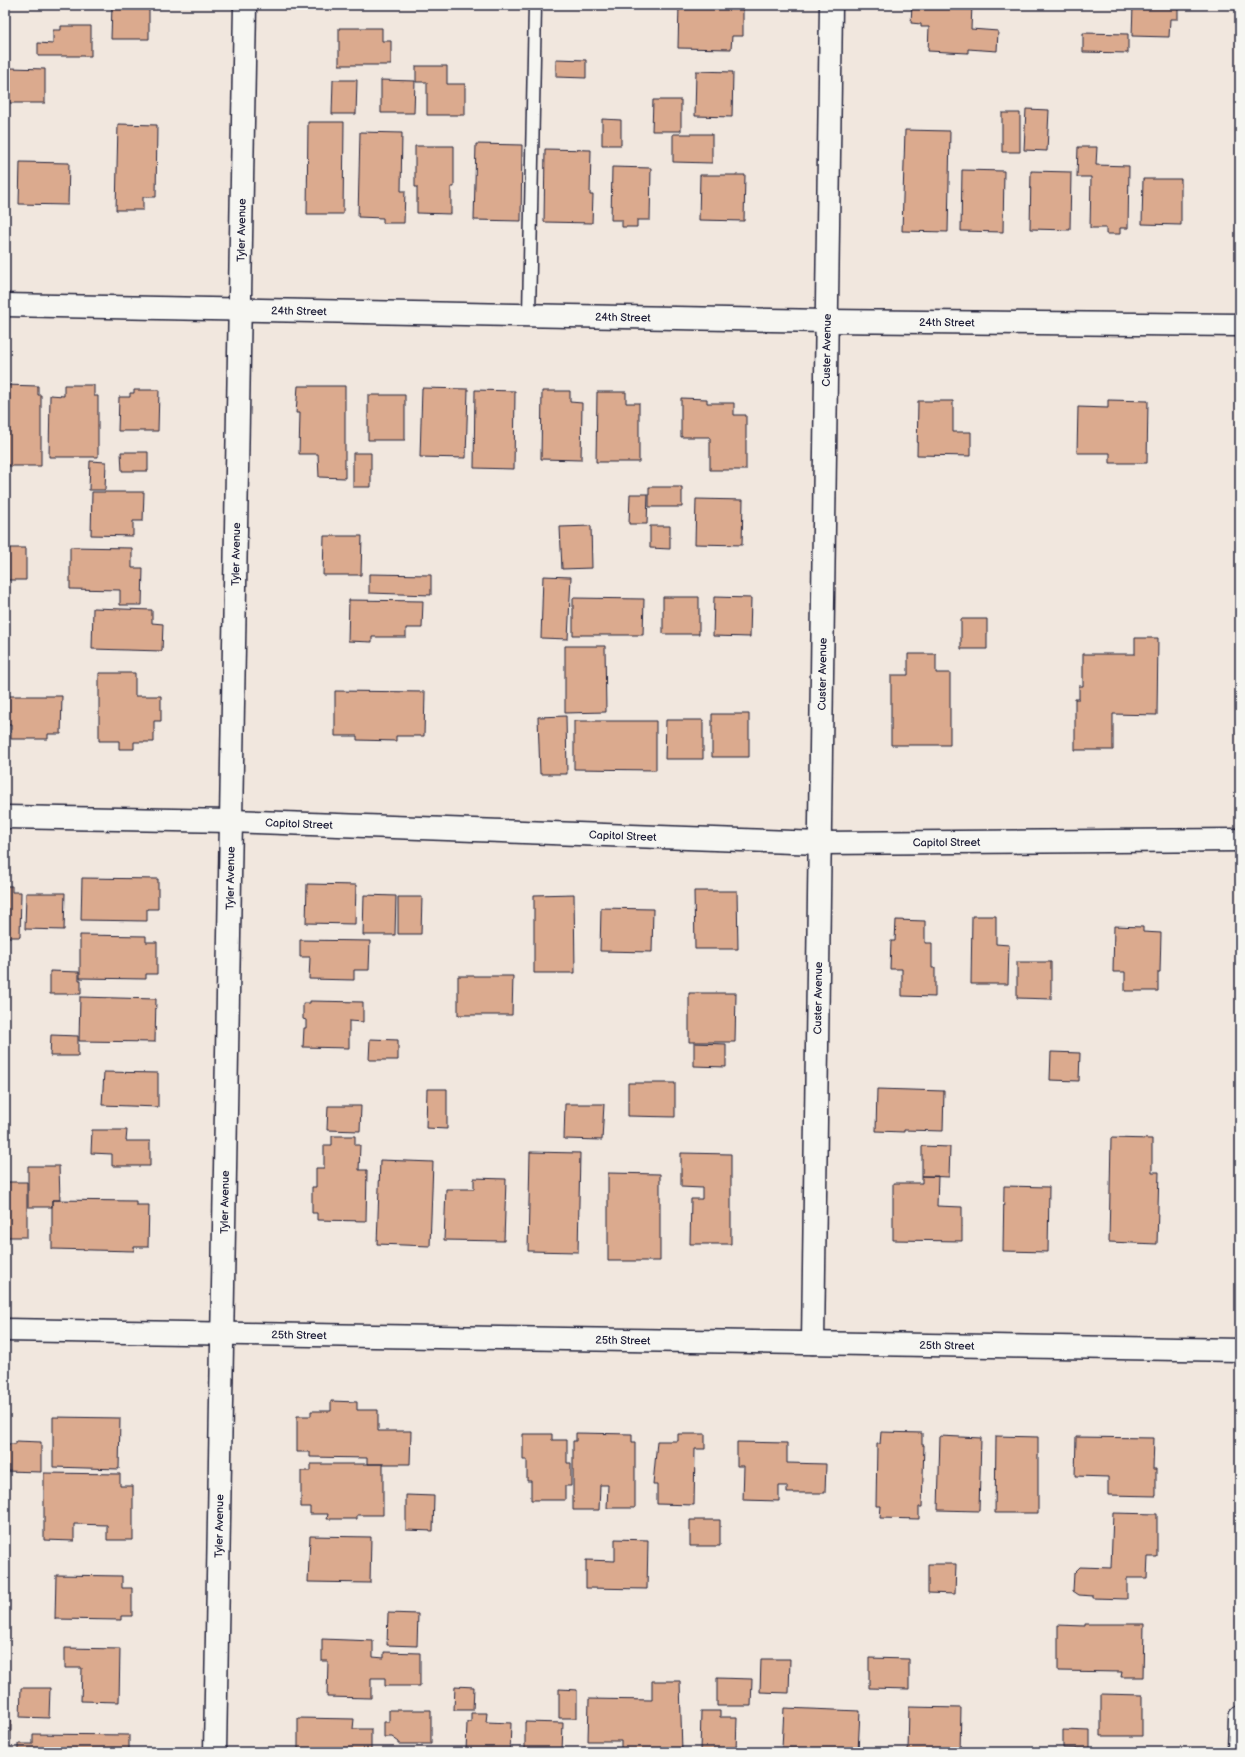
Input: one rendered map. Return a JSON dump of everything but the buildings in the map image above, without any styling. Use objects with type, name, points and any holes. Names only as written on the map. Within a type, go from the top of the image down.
[{"type":"street","name":"Tyler Avenue","points":[[215,1752],[245,5]]},
{"type":"street","name":"Custer Avenue","points":[[812,1343],[831,5]]},
{"type":"street","name":"24th Street","points":[[5,305],[827,321],[1240,325]]},
{"type":"street","name":"Capitol Street","points":[[5,817],[231,821],[820,843],[1240,840]]},
{"type":"street","name":"25th Street","points":[[5,1330],[1240,1350]]},
{"type":"street","points":[[1239,1752],[1240,1718]]},
{"type":"lane","points":[[529,315],[535,5]]}]
